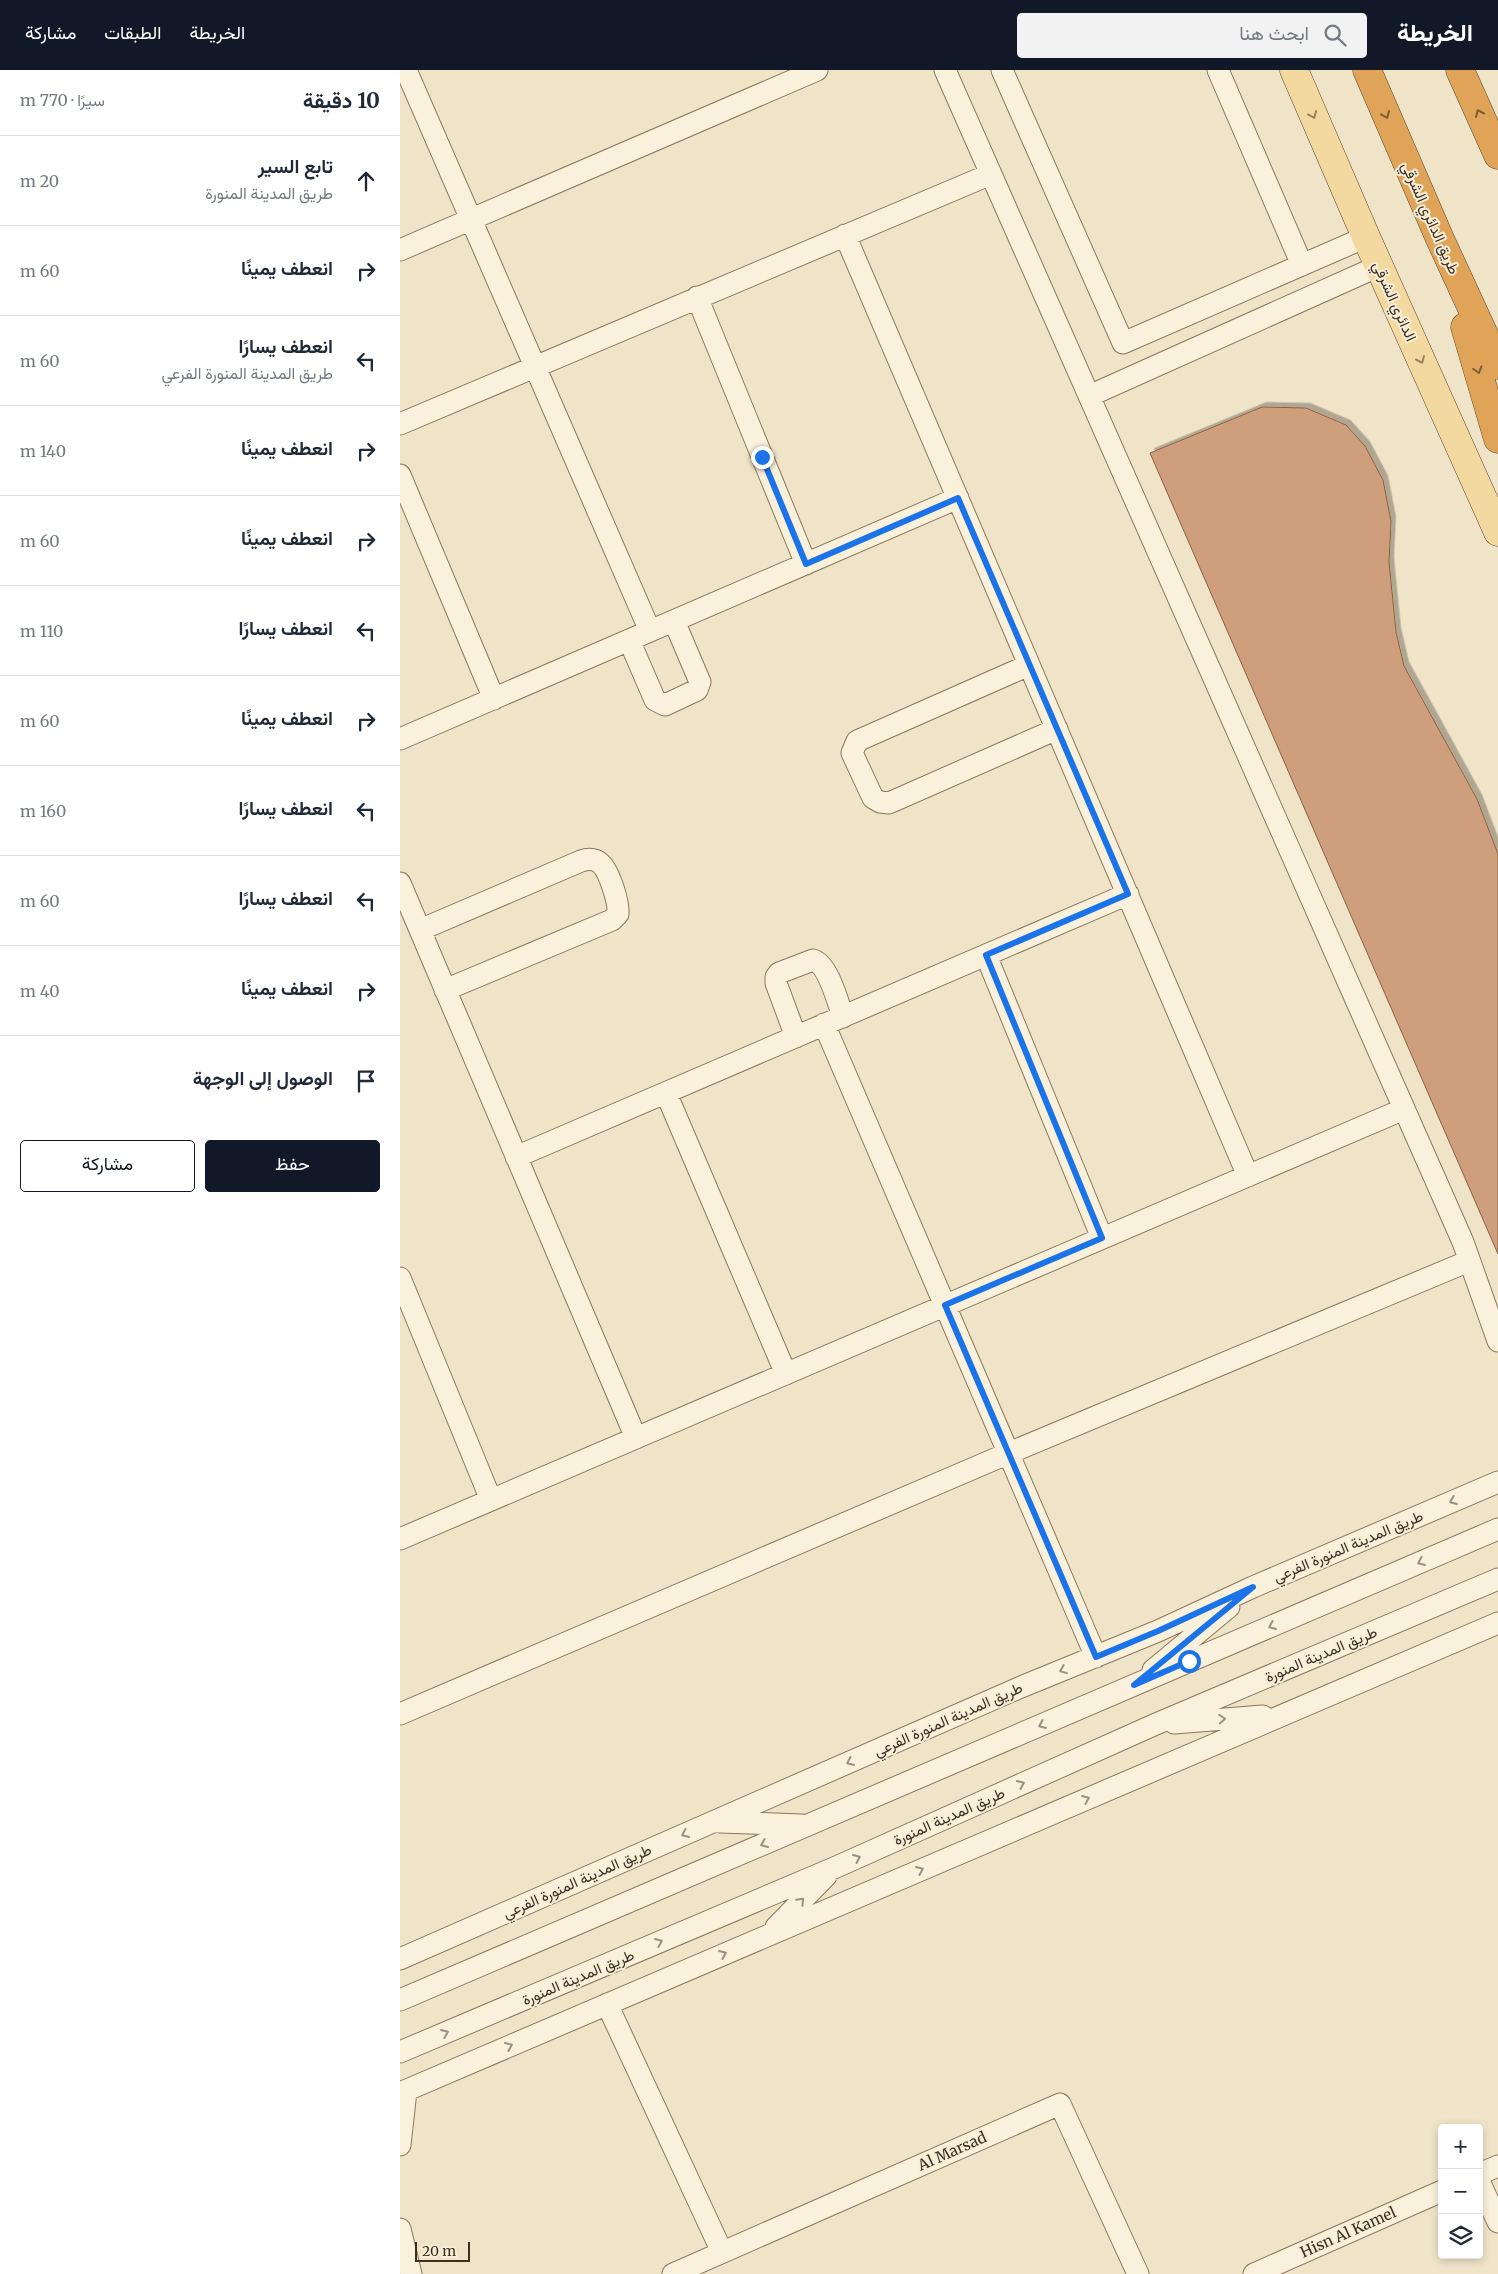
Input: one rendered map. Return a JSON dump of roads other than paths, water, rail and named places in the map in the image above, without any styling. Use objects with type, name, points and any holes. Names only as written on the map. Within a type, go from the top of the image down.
[{"type":"highway","name":"طريق الدائري الشرقي","points":[[1367,70],[1440,239],[1498,365]]},
{"type":"highway","points":[[1460,70],[1498,155]]},
{"type":"highway","points":[[1440,239],[1498,439]]},
{"type":"main road","name":"الدائري الشرقي","points":[[1294,70],[1498,532]]},
{"type":"street","points":[[406,70],[650,631]]},
{"type":"street","points":[[400,250],[817,70]]},
{"type":"street","points":[[945,70],[1463,1242],[1498,1340]]},
{"type":"street","points":[[1002,70],[1123,344],[1366,236]]},
{"type":"street","points":[[1218,70],[1302,265]]},
{"type":"street","points":[[400,424],[534,365],[991,174]]},
{"type":"street","points":[[845,235],[1248,1176]]},
{"type":"street","points":[[1089,396],[1379,266]]},
{"type":"street","points":[[697,297],[806,564]]},
{"type":"street","points":[[400,475],[494,698]]},
{"type":"street","points":[[400,739],[958,498]]},
{"type":"street","points":[[629,640],[655,700],[665,705],[700,687],[700,682],[674,621]]},
{"type":"street","points":[[1029,665],[857,741],[852,753],[873,798],[880,802],[889,803],[1057,729]]},
{"type":"street","points":[[420,930],[581,861],[590,859],[599,862],[604,868],[619,904],[618,914],[612,920],[445,990]]},
{"type":"street","points":[[400,883],[636,1438]]},
{"type":"street","points":[[516,1157],[1128,894]]},
{"type":"street","points":[[986,955],[1102,1238]]},
{"type":"street","points":[[796,1037],[776,983],[776,977],[779,973],[813,960],[818,961],[825,969],[834,1021],[945,1305],[1096,1657]]},
{"type":"street","points":[[666,1093],[786,1374]]},
{"type":"street","points":[[400,1539],[1404,1109]]},
{"type":"street","points":[[400,1714],[1009,1453],[1469,1261]]},
{"type":"street","points":[[400,1278],[491,1500]]},
{"type":"street","name":"طريق المدينة المنورة الفرعي","points":[[400,1959],[1498,1482]]},
{"type":"street","points":[[405,1994],[807,1825],[1498,1529]]},
{"type":"street","name":"طريق المدينة المنورة","points":[[400,2052],[834,1868],[1156,1724],[1498,1579]]},
{"type":"street","points":[[1134,1685],[1253,1587]]},
{"type":"street","points":[[400,2145],[403,2092],[1498,1623]]},
{"type":"street","points":[[1156,1724],[1281,1715]]},
{"type":"street","points":[[714,1822],[807,1825]]},
{"type":"street","points":[[769,1934],[834,1868]]},
{"type":"street","points":[[607,2004],[722,2252]]},
{"type":"street","name":"Al Marsad","points":[[673,2274],[1060,2104],[1138,2274]]},
{"type":"street","points":[[1483,2172],[1498,2166]]},
{"type":"street","points":[[1483,2190],[1498,2222]]},
{"type":"street","name":"Hisn Al Kamel","points":[[1254,2274],[1438,2193]]},
{"type":"street","points":[[400,2229],[411,2274]]}]
